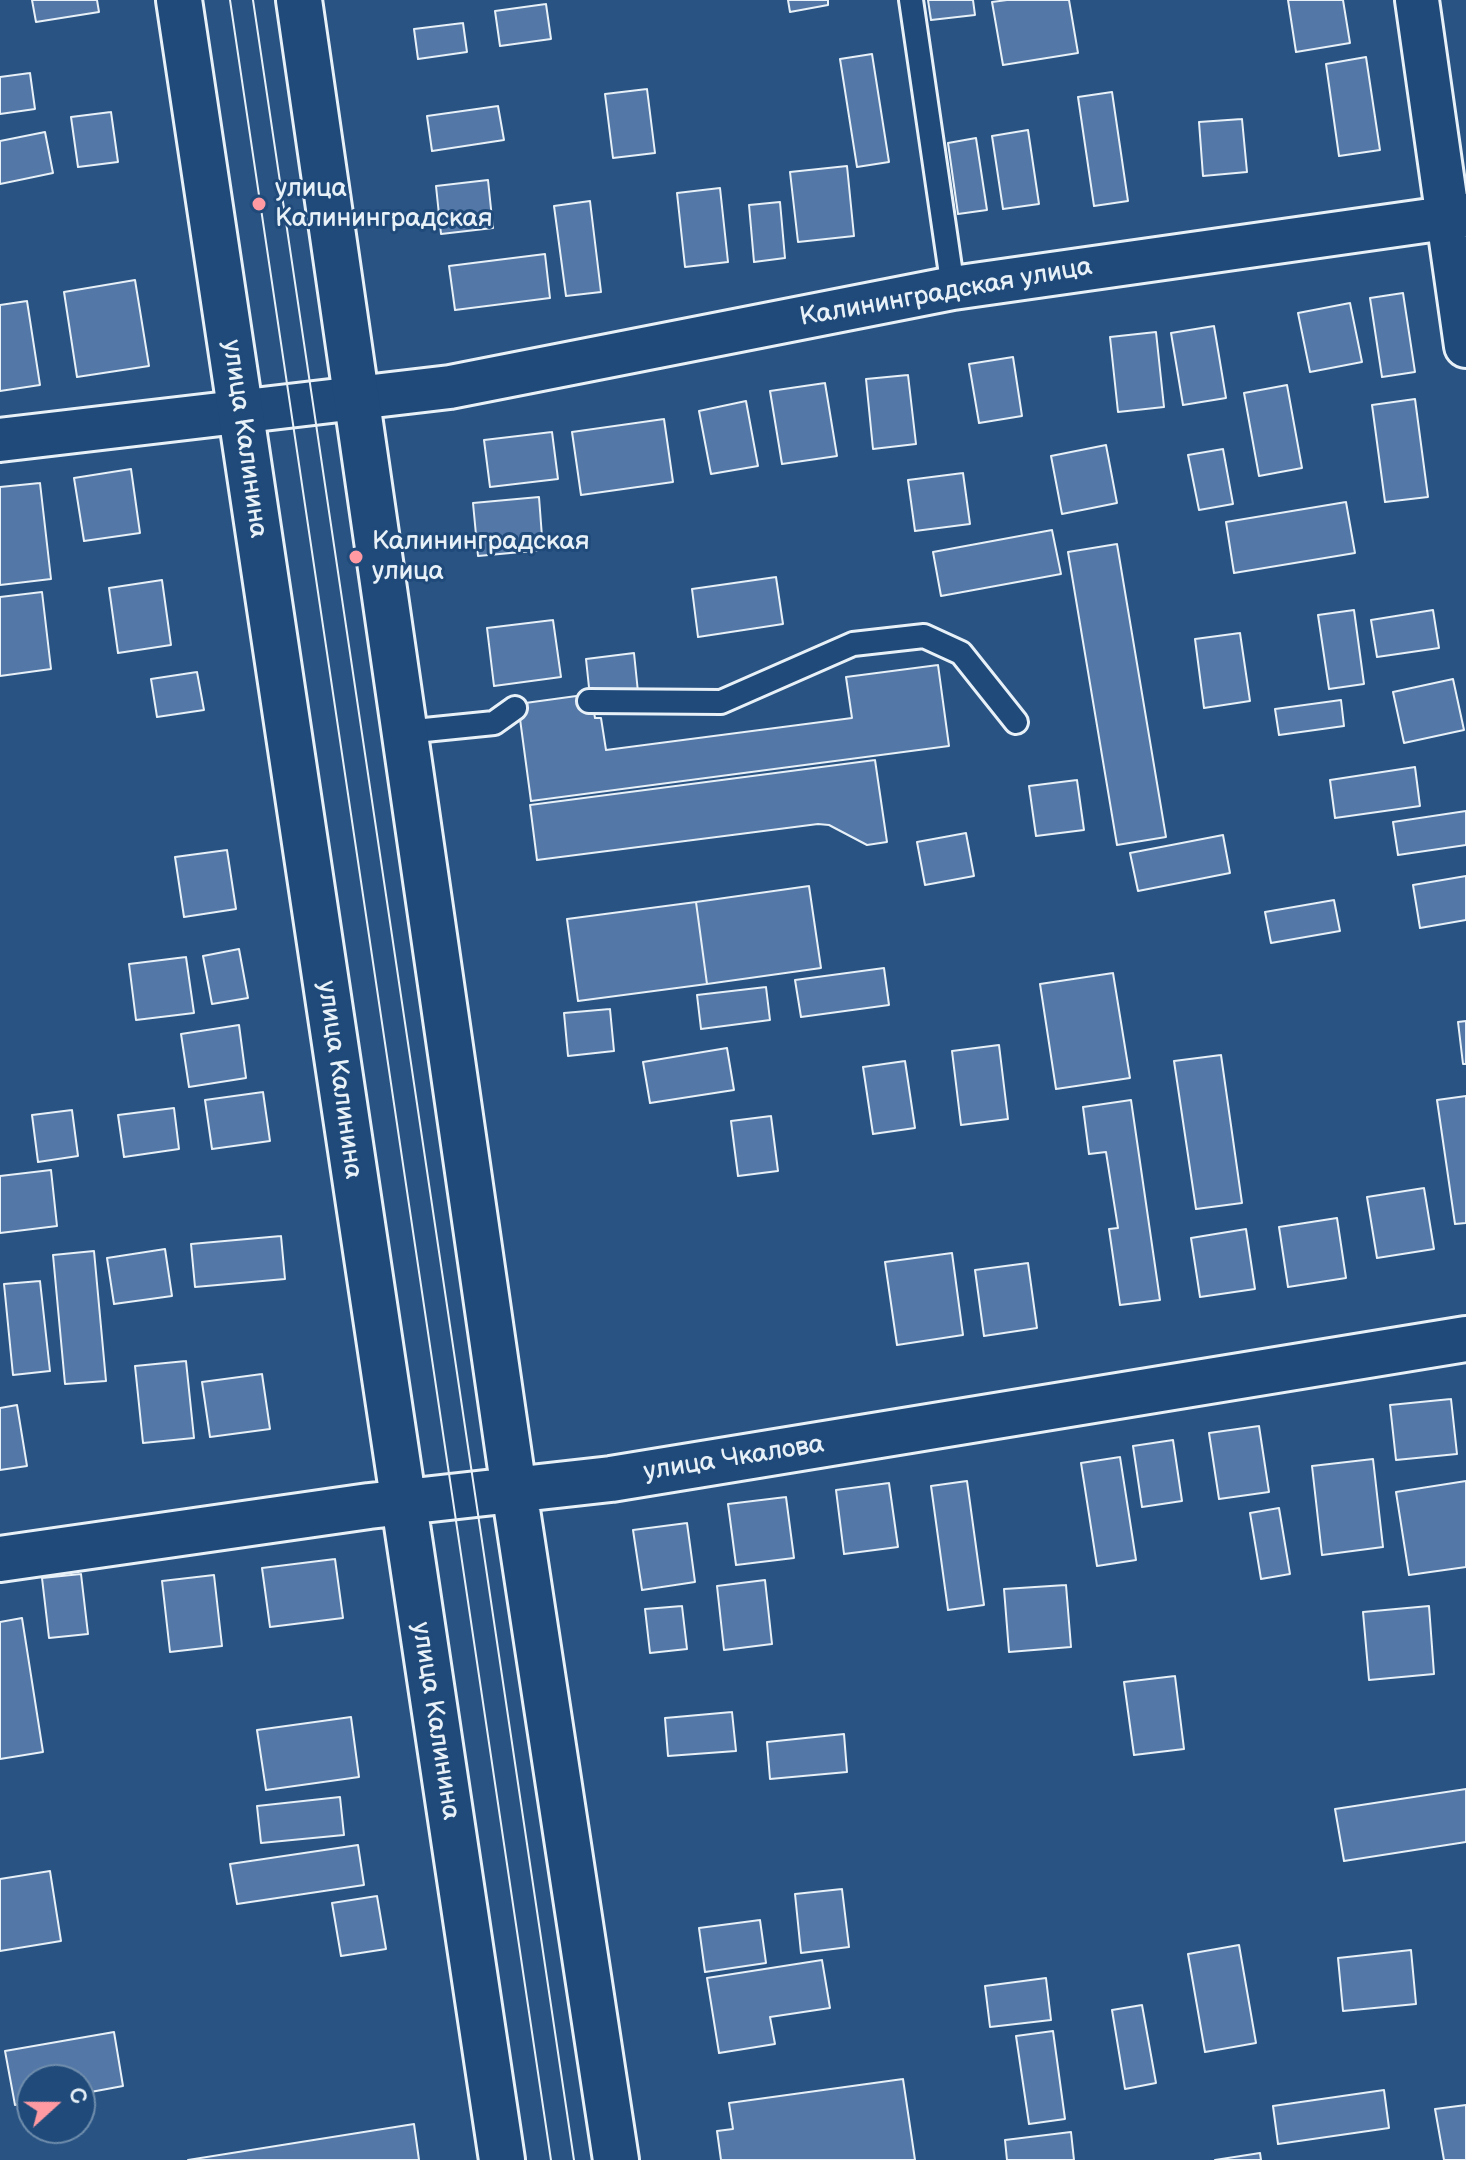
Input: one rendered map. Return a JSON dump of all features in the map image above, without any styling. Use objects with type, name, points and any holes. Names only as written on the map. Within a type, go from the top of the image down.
[{"type":"street","name":"улица Калинина","points":[[179,0],[401,1503],[502,2160]]},
{"type":"street","points":[[299,0],[514,1490],[616,2160]]},
{"type":"street","points":[[1417,0],[1456,216],[1466,346]]},
{"type":"street","name":"Калининградская улица","points":[[0,440],[450,387],[953,288],[1456,216]]},
{"type":"street","name":"улица Чкалова","points":[[0,1559],[401,1503],[611,1479],[1466,1339]]},
{"type":"lane","points":[[911,0],[953,288]]},
{"type":"lane","points":[[589,701],[721,702],[853,644],[924,636],[961,653],[1016,722]]},
{"type":"lane","points":[[405,732],[494,723],[515,708]]},
{"type":"building","points":[[32,0],[97,0],[99,12],[36,22]]},
{"type":"building","points":[[788,0],[828,0],[828,5],[790,12]]},
{"type":"building","points":[[928,0],[973,0],[975,15],[931,20]]},
{"type":"building","points":[[1069,0],[1078,53],[1003,65],[992,2]]},
{"type":"building","points":[[1288,0],[1343,0],[1350,43],[1296,52]]},
{"type":"building","points":[[546,4],[551,39],[500,46],[495,11]]},
{"type":"building","points":[[463,23],[467,52],[418,59],[414,29]]},
{"type":"building","points":[[872,54],[889,162],[857,167],[840,59]]},
{"type":"building","points":[[1366,57],[1380,150],[1339,156],[1326,64]]},
{"type":"building","points":[[30,73],[35,109],[0,114],[0,77]]},
{"type":"building","points":[[647,89],[655,153],[613,158],[605,94]]},
{"type":"building","points":[[1112,92],[1128,201],[1094,206],[1078,97]]},
{"type":"building","points":[[498,106],[504,140],[432,151],[427,116]]},
{"type":"building","points":[[111,112],[118,162],[78,167],[71,117]]},
{"type":"building","points":[[1242,119],[1247,172],[1203,176],[1199,122]]},
{"type":"building","points":[[1028,130],[1039,204],[1003,209],[992,136]]},
{"type":"building","points":[[45,132],[53,173],[0,184],[0,141]]},
{"type":"building","points":[[976,138],[987,210],[958,214],[948,143]]},
{"type":"building","points":[[847,166],[854,236],[798,242],[790,172]]},
{"type":"building","points":[[488,180],[493,228],[441,234],[436,186]]},
{"type":"building","points":[[720,188],[728,262],[685,267],[677,193]]},
{"type":"building","points":[[590,201],[601,292],[566,296],[554,206]]},
{"type":"building","points":[[780,202],[785,258],[754,262],[749,205]]},
{"type":"building","points":[[545,254],[550,298],[455,310],[449,266]]},
{"type":"building","points":[[135,280],[149,366],[77,377],[64,292]]},
{"type":"building","points":[[1403,293],[1415,372],[1382,377],[1370,298]]},
{"type":"building","points":[[27,301],[40,385],[0,391],[0,305]]},
{"type":"building","points":[[1350,303],[1362,362],[1310,372],[1298,313]]},
{"type":"building","points":[[1214,326],[1226,398],[1183,405],[1171,333]]},
{"type":"building","points":[[1156,332],[1164,407],[1118,412],[1110,337]]},
{"type":"building","points":[[1013,357],[1022,416],[979,423],[969,364]]},
{"type":"building","points":[[908,375],[916,444],[873,449],[866,379]]},
{"type":"building","points":[[825,383],[837,456],[782,464],[770,391]]},
{"type":"building","points":[[1287,385],[1302,468],[1259,476],[1244,393]]},
{"type":"building","points":[[1415,399],[1428,497],[1385,502],[1372,405]]},
{"type":"building","points":[[746,401],[758,466],[711,474],[699,411]]},
{"type":"building","points":[[664,419],[673,482],[581,495],[572,432]]},
{"type":"building","points":[[552,432],[558,479],[490,487],[484,440]]},
{"type":"building","points":[[1106,445],[1117,503],[1062,514],[1051,456]]},
{"type":"building","points":[[1223,449],[1233,504],[1199,510],[1188,455]]},
{"type":"building","points":[[131,469],[140,533],[84,541],[74,478]]},
{"type":"building","points":[[963,473],[970,524],[915,531],[908,480]]},
{"type":"building","points":[[40,483],[51,579],[0,585],[0,487]]},
{"type":"building","points":[[539,497],[543,550],[478,556],[473,503]]},
{"type":"building","points":[[1346,502],[1355,553],[1234,573],[1226,522]]},
{"type":"building","points":[[1052,530],[1061,574],[941,596],[933,552]]},
{"type":"building","points":[[1117,544],[1166,837],[1117,845],[1068,552]]},
{"type":"building","points":[[776,577],[783,624],[698,637],[692,589]]},
{"type":"building","points":[[162,580],[171,645],[118,653],[109,588]]},
{"type":"building","points":[[42,592],[51,669],[0,676],[0,597]]},
{"type":"building","points":[[1354,610],[1364,684],[1329,689],[1318,615]]},
{"type":"building","points":[[1433,610],[1439,648],[1377,657],[1371,620]]},
{"type":"building","points":[[553,620],[561,677],[494,686],[487,628]]},
{"type":"building","points":[[1240,633],[1250,701],[1204,708],[1195,639]]},
{"type":"building","points":[[634,653],[638,692],[590,697],[586,659]]},
{"type":"building","points":[[938,665],[949,746],[531,801],[518,704],[591,694],[595,718],[601,718],[606,750],[852,718],[846,677]]},
{"type":"building","points":[[197,672],[204,710],[157,717],[151,679]]},
{"type":"building","points":[[1453,679],[1464,730],[1404,743],[1393,692]]},
{"type":"building","points":[[1341,700],[1344,726],[1279,735],[1275,709]]},
{"type":"building","points":[[875,760],[887,842],[867,845],[829,825],[818,824],[537,860],[530,805]]},
{"type":"building","points":[[1415,767],[1420,806],[1335,818],[1330,780]]},
{"type":"building","points":[[1077,780],[1084,830],[1036,836],[1029,786]]},
{"type":"building","points":[[1466,811],[1466,845],[1398,855],[1393,822]]},
{"type":"building","points":[[966,833],[974,876],[925,885],[917,842]]},
{"type":"building","points":[[1223,835],[1230,873],[1138,891],[1130,853]]},
{"type":"building","points":[[227,850],[236,909],[184,917],[175,857]]},
{"type":"building","points":[[1466,876],[1466,920],[1420,928],[1413,885]]},
{"type":"building","points":[[809,886],[821,968],[707,984],[696,902]]},
{"type":"building","points":[[1334,900],[1340,931],[1271,943],[1265,912]]},
{"type":"building","points":[[696,902],[707,984],[578,1001],[567,919]]},
{"type":"building","points":[[239,949],[248,998],[212,1004],[203,956]]},
{"type":"building","points":[[186,957],[194,1013],[136,1020],[129,964]]},
{"type":"building","points":[[884,968],[889,1005],[801,1017],[795,980]]},
{"type":"building","points":[[1113,973],[1130,1078],[1056,1089],[1040,984]]},
{"type":"building","points":[[766,987],[770,1020],[701,1029],[697,995]]},
{"type":"building","points":[[610,1009],[614,1051],[568,1056],[564,1013]]},
{"type":"building","points":[[1466,1021],[1466,1064],[1463,1064],[1458,1022]]},
{"type":"building","points":[[239,1025],[246,1078],[189,1087],[181,1034]]},
{"type":"building","points":[[999,1045],[1008,1119],[961,1125],[952,1051]]},
{"type":"building","points":[[727,1048],[734,1090],[650,1103],[643,1062]]},
{"type":"building","points":[[1221,1055],[1242,1203],[1196,1209],[1174,1061]]},
{"type":"building","points":[[905,1061],[915,1128],[873,1134],[863,1067]]},
{"type":"building","points":[[263,1092],[270,1141],[212,1149],[205,1100]]},
{"type":"building","points":[[1466,1096],[1466,1223],[1455,1224],[1437,1100]]},
{"type":"building","points":[[1131,1100],[1160,1300],[1120,1305],[1109,1229],[1118,1228],[1106,1152],[1089,1154],[1083,1107]]},
{"type":"building","points":[[174,1108],[179,1149],[124,1157],[118,1115]]},
{"type":"building","points":[[72,1110],[78,1156],[38,1162],[32,1115]]},
{"type":"building","points":[[771,1116],[778,1171],[738,1176],[731,1121]]},
{"type":"building","points":[[51,1170],[57,1226],[0,1233],[0,1176]]},
{"type":"building","points":[[1424,1188],[1434,1249],[1377,1258],[1367,1197]]},
{"type":"building","points":[[1337,1218],[1346,1278],[1288,1287],[1279,1227]]},
{"type":"building","points":[[1246,1229],[1255,1289],[1200,1297],[1191,1238]]},
{"type":"building","points":[[281,1236],[285,1279],[195,1287],[191,1244]]},
{"type":"building","points":[[165,1249],[172,1296],[114,1304],[107,1258]]},
{"type":"building","points":[[94,1251],[106,1381],[65,1384],[53,1255]]},
{"type":"building","points":[[952,1253],[963,1335],[897,1345],[885,1262]]},
{"type":"building","points":[[1028,1263],[1037,1328],[984,1336],[975,1270]]},
{"type":"building","points":[[40,1281],[50,1371],[13,1375],[4,1284]]},
{"type":"building","points":[[186,1361],[194,1438],[143,1443],[135,1366]]},
{"type":"building","points":[[262,1374],[270,1429],[210,1437],[202,1382]]},
{"type":"building","points":[[1451,1399],[1457,1454],[1396,1460],[1390,1405]]},
{"type":"building","points":[[17,1405],[27,1466],[0,1470],[0,1408]]},
{"type":"building","points":[[1259,1426],[1269,1492],[1219,1499],[1209,1433]]},
{"type":"building","points":[[1173,1440],[1182,1501],[1142,1507],[1133,1446]]},
{"type":"building","points":[[1120,1457],[1136,1560],[1097,1566],[1081,1463]]},
{"type":"building","points":[[1373,1459],[1383,1547],[1322,1555],[1312,1466]]},
{"type":"building","points":[[967,1481],[984,1605],[948,1610],[931,1486]]},
{"type":"building","points":[[1466,1481],[1466,1567],[1409,1575],[1396,1492]]},
{"type":"building","points":[[889,1483],[898,1547],[844,1554],[836,1490]]},
{"type":"building","points":[[786,1497],[794,1558],[736,1565],[728,1504]]},
{"type":"building","points":[[1279,1508],[1290,1574],[1261,1579],[1250,1513]]},
{"type":"building","points":[[687,1523],[695,1582],[642,1590],[633,1530]]},
{"type":"building","points":[[335,1559],[343,1618],[270,1627],[262,1568]]},
{"type":"building","points":[[81,1574],[88,1634],[49,1638],[42,1578]]},
{"type":"building","points":[[214,1575],[222,1646],[170,1652],[162,1581]]},
{"type":"building","points":[[765,1580],[772,1644],[724,1650],[717,1586]]},
{"type":"building","points":[[1066,1585],[1071,1647],[1009,1652],[1004,1589]]},
{"type":"building","points":[[682,1606],[687,1649],[650,1653],[645,1609]]},
{"type":"building","points":[[1429,1606],[1434,1674],[1369,1680],[1363,1612]]},
{"type":"building","points":[[22,1618],[43,1752],[0,1759],[0,1622]]},
{"type":"building","points":[[1175,1676],[1184,1749],[1134,1755],[1124,1682]]},
{"type":"building","points":[[732,1712],[736,1751],[668,1756],[665,1718]]},
{"type":"building","points":[[351,1717],[359,1777],[266,1790],[257,1730]]},
{"type":"building","points":[[844,1734],[847,1772],[770,1779],[767,1742]]},
{"type":"building","points":[[1466,1789],[1466,1842],[1344,1861],[1335,1809]]},
{"type":"building","points":[[340,1797],[344,1835],[261,1843],[257,1806]]},
{"type":"building","points":[[358,1845],[364,1885],[237,1904],[230,1864]]},
{"type":"building","points":[[50,1871],[61,1941],[0,1951],[0,1879]]},
{"type":"building","points":[[842,1889],[849,1947],[801,1953],[795,1894]]},
{"type":"building","points":[[377,1896],[386,1949],[341,1956],[332,1903]]},
{"type":"building","points":[[760,1920],[766,1963],[705,1972],[699,1928]]},
{"type":"building","points":[[1239,1945],[1256,2043],[1205,2052],[1188,1954]]},
{"type":"building","points":[[1411,1950],[1416,2004],[1343,2011],[1338,1958]]},
{"type":"building","points":[[822,1960],[830,2008],[770,2017],[775,2044],[719,2053],[707,1978]]},
{"type":"building","points":[[1046,1978],[1051,2020],[990,2027],[985,1986]]},
{"type":"building","points":[[1142,2005],[1156,2083],[1125,2089],[1112,2010]]},
{"type":"building","points":[[1053,2031],[1065,2119],[1029,2124],[1016,2036]]},
{"type":"building","points":[[114,2032],[123,2086],[96,2091],[96,2064],[16,2064],[15,2105],[5,2051]]},
{"type":"building","points":[[903,2079],[915,2160],[721,2160],[717,2131],[733,2129],[729,2103]]},
{"type":"building","points":[[1384,2090],[1389,2128],[1278,2144],[1273,2106]]},
{"type":"building","points":[[1466,2105],[1466,2160],[1444,2160],[1435,2109]]},
{"type":"building","points":[[414,2124],[419,2160],[188,2160]]},
{"type":"building","points":[[1071,2132],[1074,2160],[1007,2160],[1005,2140]]},
{"type":"building","points":[[1260,2153],[1261,2160],[1215,2160]]},
{"type":"tram line","points":[[230,0],[551,2160]]},
{"type":"tram line","points":[[253,0],[574,2160]]},
{"type":"place","name":"улица Калининградская","points":[[259,204]]},
{"type":"place","name":"Калининградская улица","points":[[356,557]]}]
